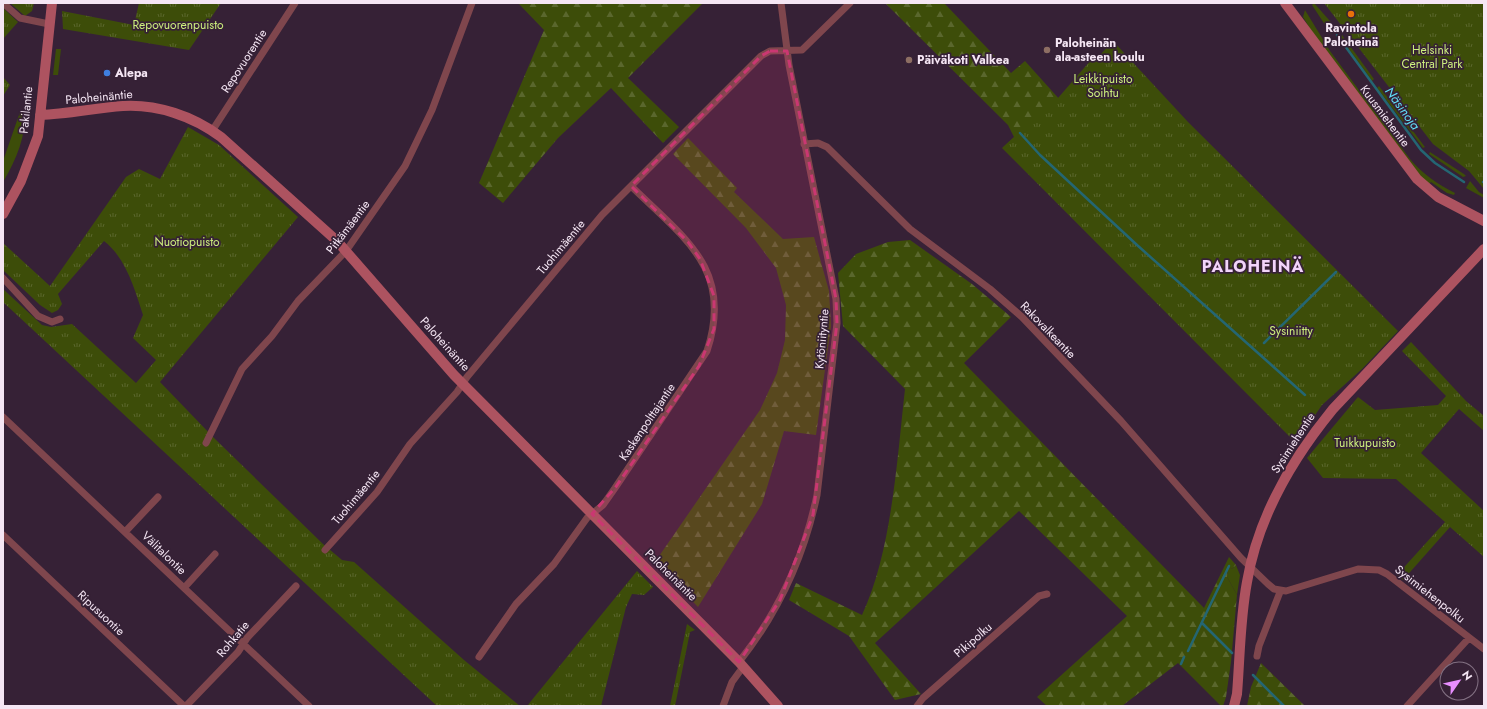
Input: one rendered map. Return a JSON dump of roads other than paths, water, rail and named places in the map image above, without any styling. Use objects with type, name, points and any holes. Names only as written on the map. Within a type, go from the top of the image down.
[{"type":"street","points":[[3,3],[20,18],[49,24]]},
{"type":"street","name":"Pakilantie","points":[[3,214],[20,184],[38,136],[52,3]]},
{"type":"street","name":"Repovuorentie","points":[[212,130],[295,3]]},
{"type":"street","name":"Pitkämäentie","points":[[206,443],[242,369],[272,336],[298,301],[346,250],[405,166],[432,110],[472,3]]},
{"type":"street","name":"Kytöniityntie","points":[[723,706],[732,682],[770,618],[791,577],[809,526],[817,495],[837,311],[787,51],[781,3]]},
{"type":"street","name":"Tuohimäentie","points":[[325,550],[366,506],[410,444],[457,392],[576,245],[631,186],[761,56],[770,51],[802,50],[807,47],[850,3]]},
{"type":"street","name":"Kuusmiehentie","points":[[1286,3],[1417,179],[1438,197],[1484,221]]},
{"type":"street","name":"Paloheinäntie","points":[[40,115],[124,106],[149,108],[180,115],[212,130],[346,250],[463,383],[741,665],[778,706]]},
{"type":"street","name":"Rakovalkeantie","points":[[804,144],[818,142],[827,147],[910,229],[1006,302],[1120,421],[1249,568]]},
{"type":"street","name":"Kaskenpolttajantie","points":[[479,657],[516,604],[554,564],[587,518],[615,488],[707,352],[714,329],[714,296],[706,270],[688,242],[631,186]]},
{"type":"street","name":"Sysimiehentie","points":[[1234,706],[1237,694],[1244,607],[1249,568],[1270,508],[1290,470],[1313,433],[1333,408],[1484,249]]},
{"type":"street","points":[[3,278],[38,316],[52,322],[60,319]]},
{"type":"street","name":"Välitalontie","points":[[3,417],[309,706]]},
{"type":"street","points":[[125,532],[158,497]]},
{"type":"street","name":"Ripusuontie","points":[[3,535],[185,706]]},
{"type":"street","points":[[184,588],[215,554]]},
{"type":"street","points":[[1249,568],[1280,592],[1259,646],[1257,656]]},
{"type":"street","name":"Sysimiehenpolku","points":[[1280,592],[1292,590],[1358,569],[1379,570],[1387,574],[1484,649]]},
{"type":"street","name":"Rohkatie","points":[[185,706],[238,652],[296,586]]},
{"type":"street","name":"Pikipolku","points":[[917,706],[923,698],[1039,596],[1047,594]]},
{"type":"street","points":[[1407,706],[1469,638]]},
{"type":"waterway","name":"Näsinoja","points":[[1337,35],[1421,150],[1435,163],[1464,182]]},
{"type":"waterway","points":[[1020,133],[1040,155],[1137,245],[1305,395]]},
{"type":"waterway","points":[[1264,343],[1336,272]]},
{"type":"waterway","points":[[1188,651],[1229,566]]},
{"type":"waterway","points":[[1202,623],[1232,653]]},
{"type":"waterway","points":[[1181,664],[1184,657]]},
{"type":"waterway","points":[[1253,675],[1284,706]]},
{"type":"place","name":"Ravintola Paloheinä","points":[[1351,14]]},
{"type":"place","name":"Paloheinän ala-asteen koulu","points":[[1047,50]]},
{"type":"place","name":"Päiväkoti Valkea","points":[[909,60]]},
{"type":"place","name":"Alepa","points":[[107,73]]},
{"type":"district","name":"PALOHEINÄ","points":[[1253,266]]},
{"type":"park label","name":"Repovuorenpuisto","points":[[178,25]]},
{"type":"park label","name":"Helsinki Central Park","points":[[1432,57]]},
{"type":"park label","name":"Leikkipuisto Soihtu","points":[[1103,86]]},
{"type":"park label","name":"Nuotiopuisto","points":[[187,242]]},
{"type":"park label","name":"Sysiniitty","points":[[1291,331]]},
{"type":"park label","name":"Tuikkupuisto","points":[[1365,443]]}]
